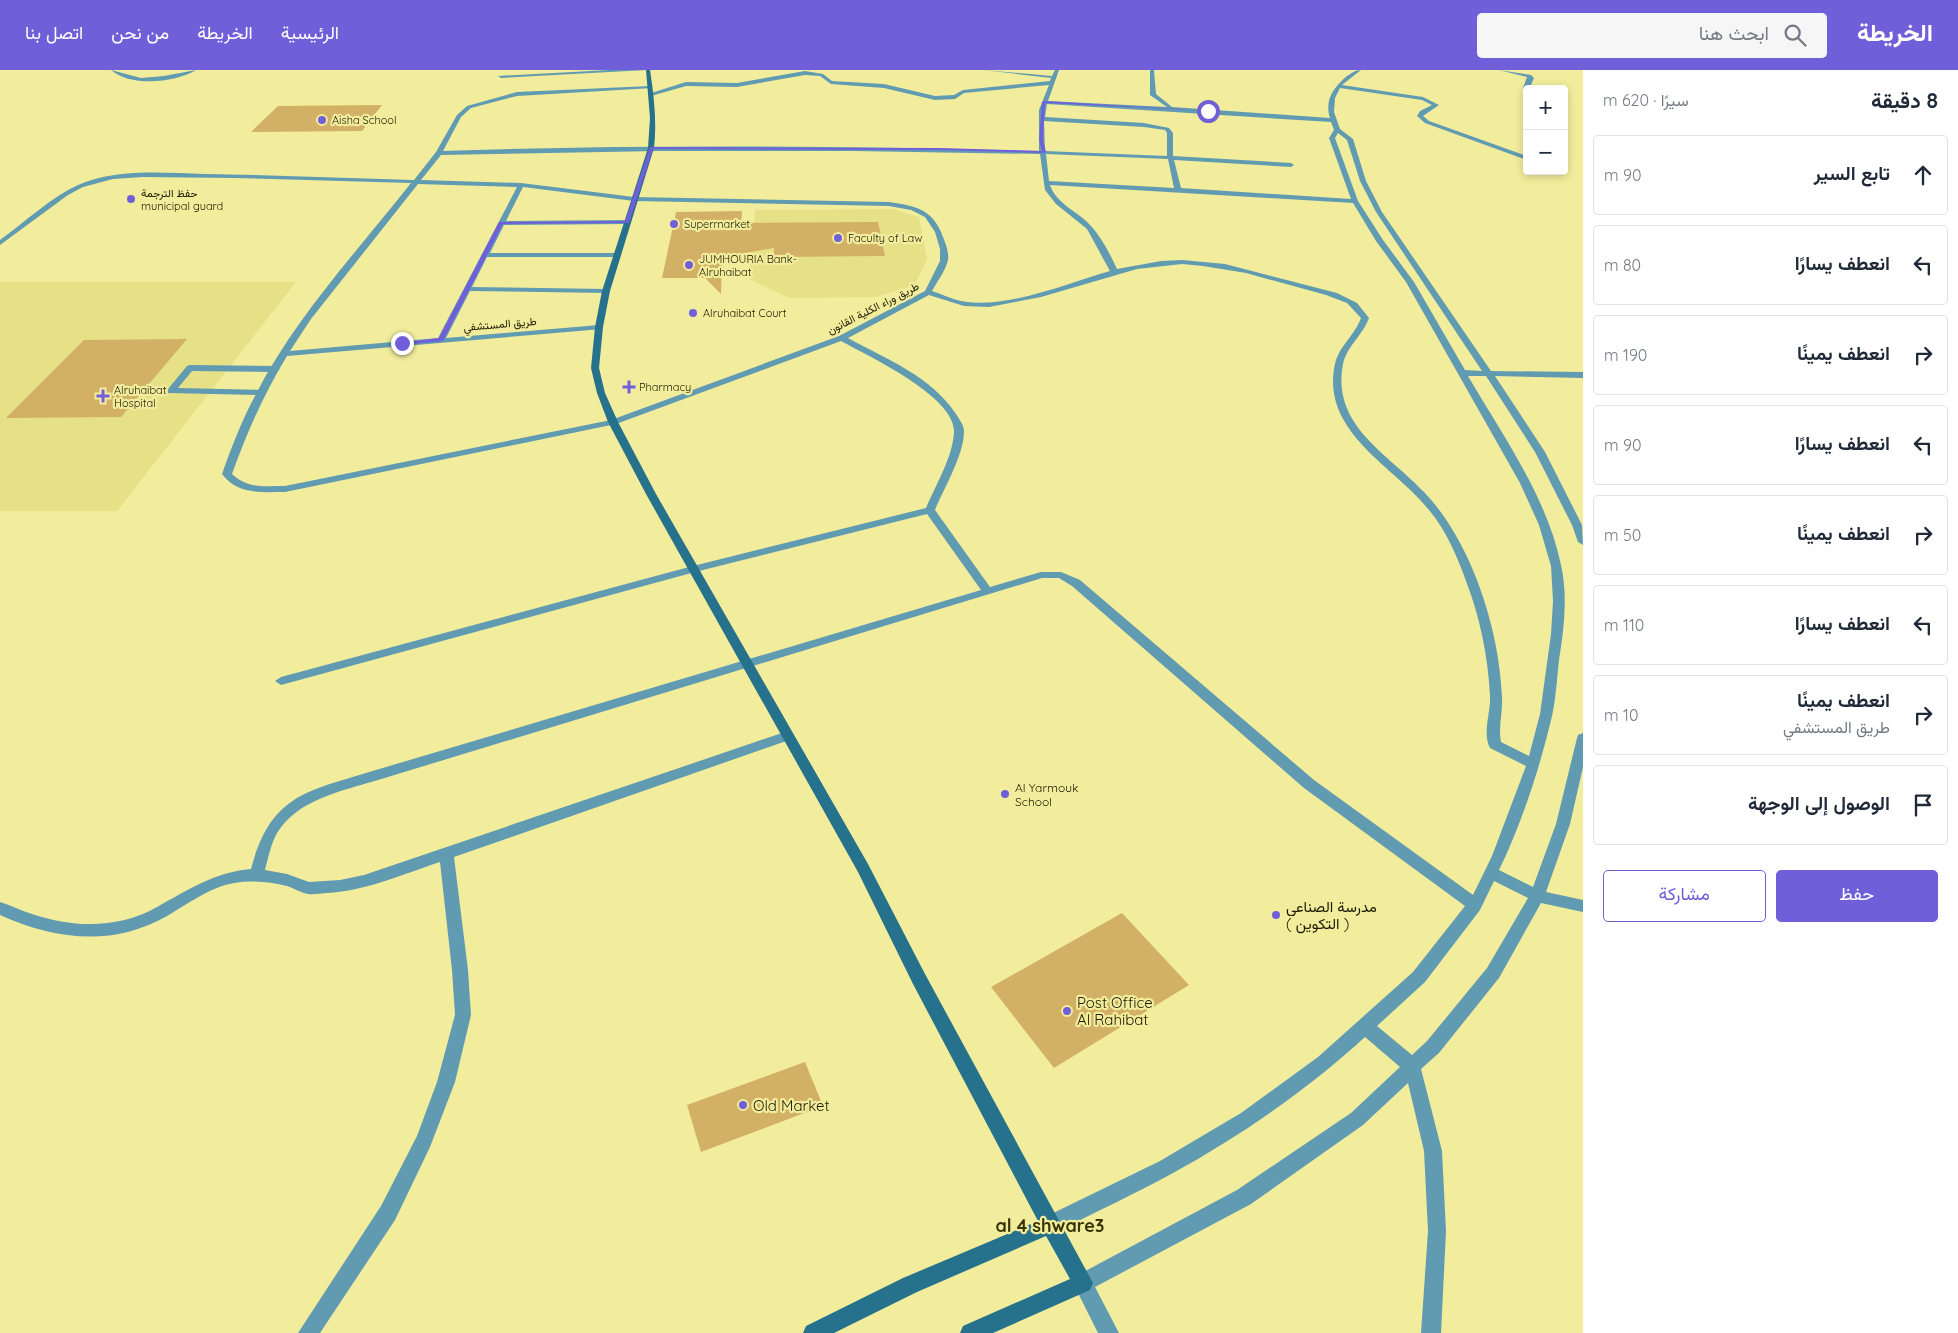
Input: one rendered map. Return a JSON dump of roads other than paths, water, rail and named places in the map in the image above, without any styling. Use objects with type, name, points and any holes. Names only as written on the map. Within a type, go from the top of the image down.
[{"type":"main road","points":[[646,70],[654,116],[651,148],[606,291],[599,327],[595,368],[601,393],[612,422],[693,569],[863,868],[918,979],[1083,1283],[970,1333]]},
{"type":"main road","points":[[813,1333],[910,1285],[1050,1225]]},
{"type":"street","points":[[113,70],[120,77],[154,79],[180,76],[194,70]]},
{"type":"street","points":[[502,75],[646,70]]},
{"type":"street","points":[[985,70],[1052,80]]},
{"type":"street","points":[[1057,70],[1044,102],[1042,119],[1041,140],[1044,152],[1046,183],[1048,190],[1054,198],[1088,227],[1106,254],[1115,273]]},
{"type":"street","points":[[1152,70],[1153,95],[1172,108]]},
{"type":"street","points":[[1359,70],[1338,86],[1332,98],[1331,112],[1335,125],[1350,139],[1363,180],[1379,212],[1540,452],[1577,525],[1583,542]]},
{"type":"street","points":[[1501,70],[1529,76],[1531,78],[1528,85]]},
{"type":"street","points":[[276,369],[190,368],[171,391],[262,392],[276,369],[284,354],[319,305],[439,153],[459,116],[469,107],[515,92],[650,91],[686,84],[737,86],[805,73],[821,75],[831,82],[884,86],[923,96],[946,98],[955,97],[963,92],[1052,80]]},
{"type":"street","points":[[1338,86],[1433,102],[1436,105],[1422,112],[1420,116],[1427,122],[1523,157]]},
{"type":"street","points":[[1044,102],[1172,108],[1335,125]]},
{"type":"street","points":[[1042,119],[1167,129],[1170,133],[1170,157],[1178,190]]},
{"type":"street","points":[[1050,1225],[1166,1167],[1247,1119],[1324,1063],[1419,977],[1475,905],[1492,872],[1533,764],[1546,714],[1557,634],[1559,601],[1556,566],[1544,525],[1525,483],[1410,282],[1380,241],[1355,201],[1332,138],[1335,125]]},
{"type":"street","points":[[439,153],[651,148],[939,149],[1170,157],[1290,164]]},
{"type":"street","name":"طريق وراء الكلية القانون","points":[[0,244],[66,194],[81,186],[112,177],[142,175],[521,185],[634,198],[888,204],[913,208],[928,216],[938,232],[944,249],[942,266],[928,292],[842,338],[612,422],[380,471],[285,489],[256,489],[237,484],[227,474],[229,464],[242,432],[262,392]]},
{"type":"street","points":[[1046,183],[1355,201]]},
{"type":"street","points":[[441,340],[521,185]]},
{"type":"street","points":[[501,223],[627,222]]},
{"type":"street","points":[[484,255],[617,255]]},
{"type":"street","points":[[928,292],[963,304],[988,304],[1022,298],[1115,273],[1162,263],[1205,264],[1329,293],[1345,299],[1359,308],[1365,318],[1362,327],[1342,351],[1338,369],[1338,390],[1347,421],[1370,449],[1408,481],[1433,508],[1450,533],[1476,594],[1485,630],[1496,697],[1493,738],[1495,745],[1533,764]]},
{"type":"street","points":[[1410,282],[1427,282]]},
{"type":"street","points":[[467,289],[606,291]]},
{"type":"street","name":"طريق المستشفي","points":[[284,354],[599,327]]},
{"type":"street","points":[[842,338],[914,378],[941,398],[959,429],[954,450],[930,510]]},
{"type":"street","points":[[1463,373],[1489,375],[1583,375]]},
{"type":"street","points":[[281,681],[693,569],[930,510]]},
{"type":"street","points":[[930,510],[988,592]]},
{"type":"street","points":[[257,875],[264,848],[271,831],[279,820],[295,806],[316,796],[376,775],[1041,575],[1061,575],[1076,583],[1309,784],[1475,905]]},
{"type":"street","points":[[0,908],[20,918],[57,928],[91,930],[120,928],[156,915],[224,879],[257,875],[287,880],[309,888],[340,886],[364,881],[787,736]]},
{"type":"street","points":[[1109,1333],[1083,1283],[1244,1197],[1357,1119],[1433,1047],[1494,973],[1537,896],[1563,824],[1583,738]]},
{"type":"street","points":[[308,1333],[388,1213],[424,1141],[446,1082],[463,1015],[460,970],[446,854]]},
{"type":"street","points":[[1492,872],[1537,896],[1583,906]]},
{"type":"street","points":[[1365,1026],[1412,1066],[1433,1151],[1437,1231],[1431,1333]]},
{"type":"place","name":"Aisha School","points":[[322,120]]},
{"type":"place","name":"حفظ الترجمة municipal guard","points":[[131,199]]},
{"type":"place","name":"Supermarket","points":[[674,224]]},
{"type":"place","name":"Faculty of Law","points":[[838,238]]},
{"type":"place","name":"JUMHOURIA Bank- Alruhaibat","points":[[689,265]]},
{"type":"place","name":"Alruhaibat Court","points":[[693,313]]},
{"type":"place","name":"Pharmacy","points":[[629,387]]},
{"type":"place","name":"Alruhaibat Hospital","points":[[103,396]]},
{"type":"place","name":"Al Yarmouk School","points":[[1005,794]]},
{"type":"place","name":"مدرسة الصناعي ( التكوين )","points":[[1276,915]]},
{"type":"place","name":"Post Office Al Rahibat","points":[[1067,1011]]},
{"type":"place","name":"Old Market","points":[[743,1105]]},
{"type":"district","name":"al 4 shware3","points":[[1050,1225]]}]
